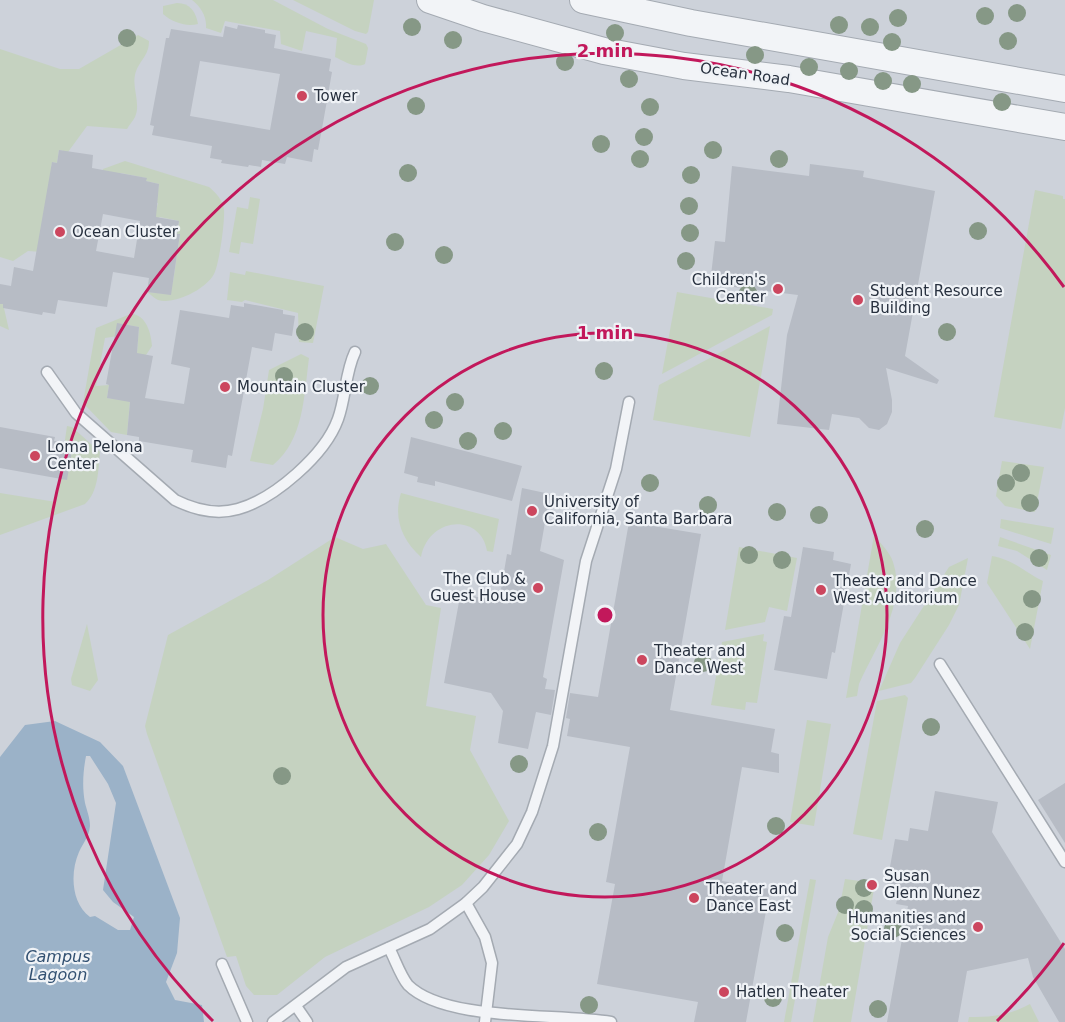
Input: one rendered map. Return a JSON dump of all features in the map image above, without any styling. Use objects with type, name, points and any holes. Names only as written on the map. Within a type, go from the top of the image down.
[{"type":"street","name":"Ocean Road","points":[[430,0],[483,18],[604,51],[1065,127]]},
{"type":"street","points":[[583,0],[691,23],[1065,89]]},
{"type":"lane","points":[[47,372],[76,413],[176,500],[195,509],[217,512],[238,509],[261,499],[306,467],[325,443],[338,420],[349,367],[355,352]]},
{"type":"lane","points":[[273,1022],[346,967],[430,929],[466,903],[489,880],[517,844],[542,785],[553,746],[585,561],[616,470],[629,402]]},
{"type":"lane","points":[[940,664],[1065,862]]},
{"type":"lane","points":[[466,903],[485,937],[492,963],[485,1019]]},
{"type":"lane","points":[[389,948],[408,984],[430,1003],[485,1019],[590,1018],[611,1022]]},
{"type":"lane","points":[[222,964],[248,1022]]},
{"type":"lane","points":[[296,1006],[307,1022]]},
{"type":"shaded area","name":"University of California, Santa Barbara","points":[[0,0],[1065,0],[1065,1022],[0,1022]]},
{"type":"green space","points":[[192,0],[273,0],[328,29],[366,44],[368,48],[365,64],[353,65],[335,57],[337,38],[306,31],[302,51],[281,44],[280,31],[225,21],[221,33],[206,28],[203,12]]},
{"type":"green space","points":[[293,0],[374,0],[368,32],[366,34],[355,31]]},
{"type":"green space","points":[[177,3],[192,9],[198,24],[179,23],[163,14],[163,6]]},
{"type":"green space","points":[[138,35],[149,41],[149,46],[135,75],[137,112],[134,118],[127,129],[87,126],[68,152],[59,150],[57,163],[52,162],[42,252],[28,251],[13,261],[0,257],[0,49],[60,69],[79,69]]},
{"type":"green space","points":[[125,161],[209,187],[222,203],[224,223],[220,253],[214,274],[204,285],[181,298],[158,300],[147,292],[167,294],[173,282],[180,235],[177,234],[179,221],[160,217],[153,222],[158,203],[156,203],[159,184],[146,181],[146,178],[121,173],[97,197],[103,169]]},
{"type":"green space","points":[[1035,190],[1063,196],[1065,199],[1065,408],[1061,429],[994,417]]},
{"type":"green space","points":[[250,197],[260,199],[253,244],[241,242],[239,254],[229,252],[237,207],[248,209]]},
{"type":"green space","points":[[246,271],[324,286],[313,343],[299,342],[298,313],[245,300],[242,302],[227,300],[230,272],[245,275]]},
{"type":"green space","points":[[677,292],[773,309],[772,315],[662,374]]},
{"type":"green space","points":[[0,304],[3,304],[9,330],[0,326]]},
{"type":"green space","points":[[134,314],[148,327],[152,346],[144,358],[137,353],[139,327],[120,324],[118,336],[105,338],[96,386],[109,385],[107,398],[130,401],[127,435],[111,432],[83,403],[96,328]]},
{"type":"green space","points":[[770,326],[750,437],[653,420],[659,385]]},
{"type":"green space","points":[[301,354],[309,358],[304,402],[291,443],[273,465],[250,461],[263,409],[269,370]]},
{"type":"green space","points":[[67,426],[72,427],[100,452],[97,480],[90,499],[85,504],[0,535],[0,493],[56,502]]},
{"type":"green space","points":[[1002,461],[1044,467],[1035,512],[1005,506],[996,496]]},
{"type":"green space","points":[[401,493],[499,519],[493,552],[487,551],[483,539],[475,530],[466,525],[455,524],[434,533],[426,543],[421,557],[404,536],[401,528],[398,511]]},
{"type":"green space","points":[[1001,519],[1054,528],[1051,544],[1000,528]]},
{"type":"green space","points":[[874,535],[892,558],[896,593],[888,624],[859,684],[857,696],[846,698]]},
{"type":"green space","points":[[335,537],[363,549],[386,544],[426,605],[441,608],[426,706],[476,716],[470,750],[509,821],[489,855],[462,885],[429,907],[325,957],[277,995],[254,995],[246,986],[236,956],[227,957],[145,726],[168,635],[268,580]]},
{"type":"green space","points":[[1000,537],[1051,555],[1047,570],[1017,551],[998,546]]},
{"type":"green space","points":[[739,547],[797,558],[787,611],[769,607],[765,622],[725,630]]},
{"type":"green space","points":[[992,556],[1013,563],[1043,581],[1030,649],[987,583]]},
{"type":"green space","points":[[968,558],[959,605],[915,678],[911,683],[879,691],[900,643],[949,567]]},
{"type":"green space","points":[[87,624],[98,680],[90,691],[72,685],[71,679]]},
{"type":"green space","points":[[764,634],[763,641],[767,642],[757,703],[746,702],[745,710],[711,705],[722,642]]},
{"type":"green space","points":[[905,695],[908,698],[882,840],[853,834],[877,701]]},
{"type":"green space","points":[[807,720],[831,724],[814,826],[790,822]]},
{"type":"green space","points":[[810,879],[816,880],[791,1022],[784,1022]]},
{"type":"green space","points":[[845,879],[875,883],[851,1022],[813,1022],[828,937],[839,910]]},
{"type":"green space","points":[[1030,1004],[1039,1022],[968,1022],[969,1017],[1001,1015]]},
{"type":"water","name":"Campus Lagoon","points":[[55,721],[100,742],[123,766],[180,918],[177,953],[166,982],[175,1000],[202,1005],[204,1022],[0,1022],[0,757],[25,725]],"holes":[[[86,756],[90,756],[108,784],[116,803],[103,890],[113,902],[134,917],[130,930],[118,930],[95,916],[90,917],[79,904],[76,896],[74,869],[90,826],[83,785]]]},
{"type":"building","name":"Tower","points":[[238,25],[265,30],[265,33],[276,35],[274,48],[331,59],[329,71],[332,72],[323,123],[318,150],[314,149],[312,162],[287,157],[285,164],[262,160],[261,167],[221,163],[222,160],[210,158],[212,146],[152,135],[154,126],[150,125],[166,38],[169,38],[171,29],[223,37],[225,26],[237,29]],"holes":[[[200,61],[280,74],[270,130],[190,116]]]},
{"type":"building","name":"Ocean Cluster","points":[[59,150],[93,155],[92,168],[147,178],[146,181],[159,184],[156,217],[179,221],[177,234],[180,234],[171,295],[147,292],[149,278],[113,272],[107,307],[58,300],[55,314],[43,312],[42,315],[3,308],[3,304],[0,304],[0,284],[11,286],[14,267],[33,271],[52,162],[57,163]],"holes":[[[103,214],[140,221],[134,258],[96,251]]]},
{"type":"building","name":"Student Resource Building","points":[[810,164],[864,171],[863,177],[935,191],[905,356],[939,380],[937,384],[886,368],[892,412],[887,424],[879,430],[869,428],[859,418],[832,414],[829,430],[777,424],[787,335],[798,295],[710,284],[715,241],[725,242],[732,166],[809,176]]},
{"type":"building","name":"Mountain Cluster","points":[[244,303],[283,310],[283,314],[295,316],[292,336],[275,333],[272,351],[252,347],[232,456],[228,455],[226,468],[191,462],[193,450],[139,441],[139,437],[127,435],[130,402],[107,398],[109,385],[106,384],[117,323],[139,327],[137,353],[153,356],[145,398],[184,404],[190,368],[171,364],[180,310],[229,318],[231,305],[244,307]]},
{"type":"building","name":"Loma Pelona Center","points":[[0,427],[55,437],[54,441],[73,444],[67,480],[0,468]]},
{"type":"building","points":[[411,437],[522,466],[512,501],[435,481],[435,486],[417,482],[418,477],[404,473]]},
{"type":"building","name":"The Club & Guest House","points":[[522,488],[550,494],[540,551],[564,560],[543,677],[547,679],[545,689],[555,690],[551,715],[536,712],[528,749],[498,743],[503,711],[491,693],[444,683],[459,602],[465,603],[467,595],[499,601],[507,554],[511,555]]},
{"type":"building","points":[[629,522],[701,534],[670,710],[775,729],[771,752],[779,754],[779,773],[742,767],[722,881],[770,889],[746,1022],[694,1022],[698,1002],[597,984],[615,884],[606,882],[630,747],[567,736],[570,719],[566,718],[570,693],[598,697]]},
{"type":"building","name":"Theater and Dance West Auditorium","points":[[803,547],[834,552],[833,560],[851,564],[835,653],[832,652],[827,679],[774,670],[784,616],[791,617]]},
{"type":"building","points":[[1065,783],[1065,843],[1038,800]]},
{"type":"building","name":"Humanities and Social Sciences","points":[[935,791],[998,802],[992,832],[1065,949],[1065,1022],[1059,1022],[1033,977],[1028,958],[967,971],[958,1022],[887,1022],[908,906],[896,904],[899,892],[886,889],[895,839],[908,841],[910,828],[928,831]]},
{"type":"place","name":"Tower","points":[[302,96]]},
{"type":"place","name":"Ocean Cluster","points":[[60,232]]},
{"type":"place","name":"Children's Center","points":[[778,289]]},
{"type":"place","name":"Student Resource Building","points":[[858,300]]},
{"type":"place","name":"Mountain Cluster","points":[[225,387]]},
{"type":"place","name":"Loma Pelona Center","points":[[35,456]]},
{"type":"place","name":"University of California, Santa Barbara","points":[[532,511]]},
{"type":"place","name":"The Club & Guest House","points":[[538,588]]},
{"type":"place","name":"Theater and Dance West Auditorium","points":[[821,590]]},
{"type":"place","name":"Theater and Dance West","points":[[642,660]]},
{"type":"place","name":"Susan Glenn Nunez","points":[[872,885]]},
{"type":"place","name":"Theater and Dance East","points":[[694,898]]},
{"type":"place","name":"Humanities and Social Sciences","points":[[978,927]]},
{"type":"place","name":"Hatlen Theater","points":[[724,992]]}]
